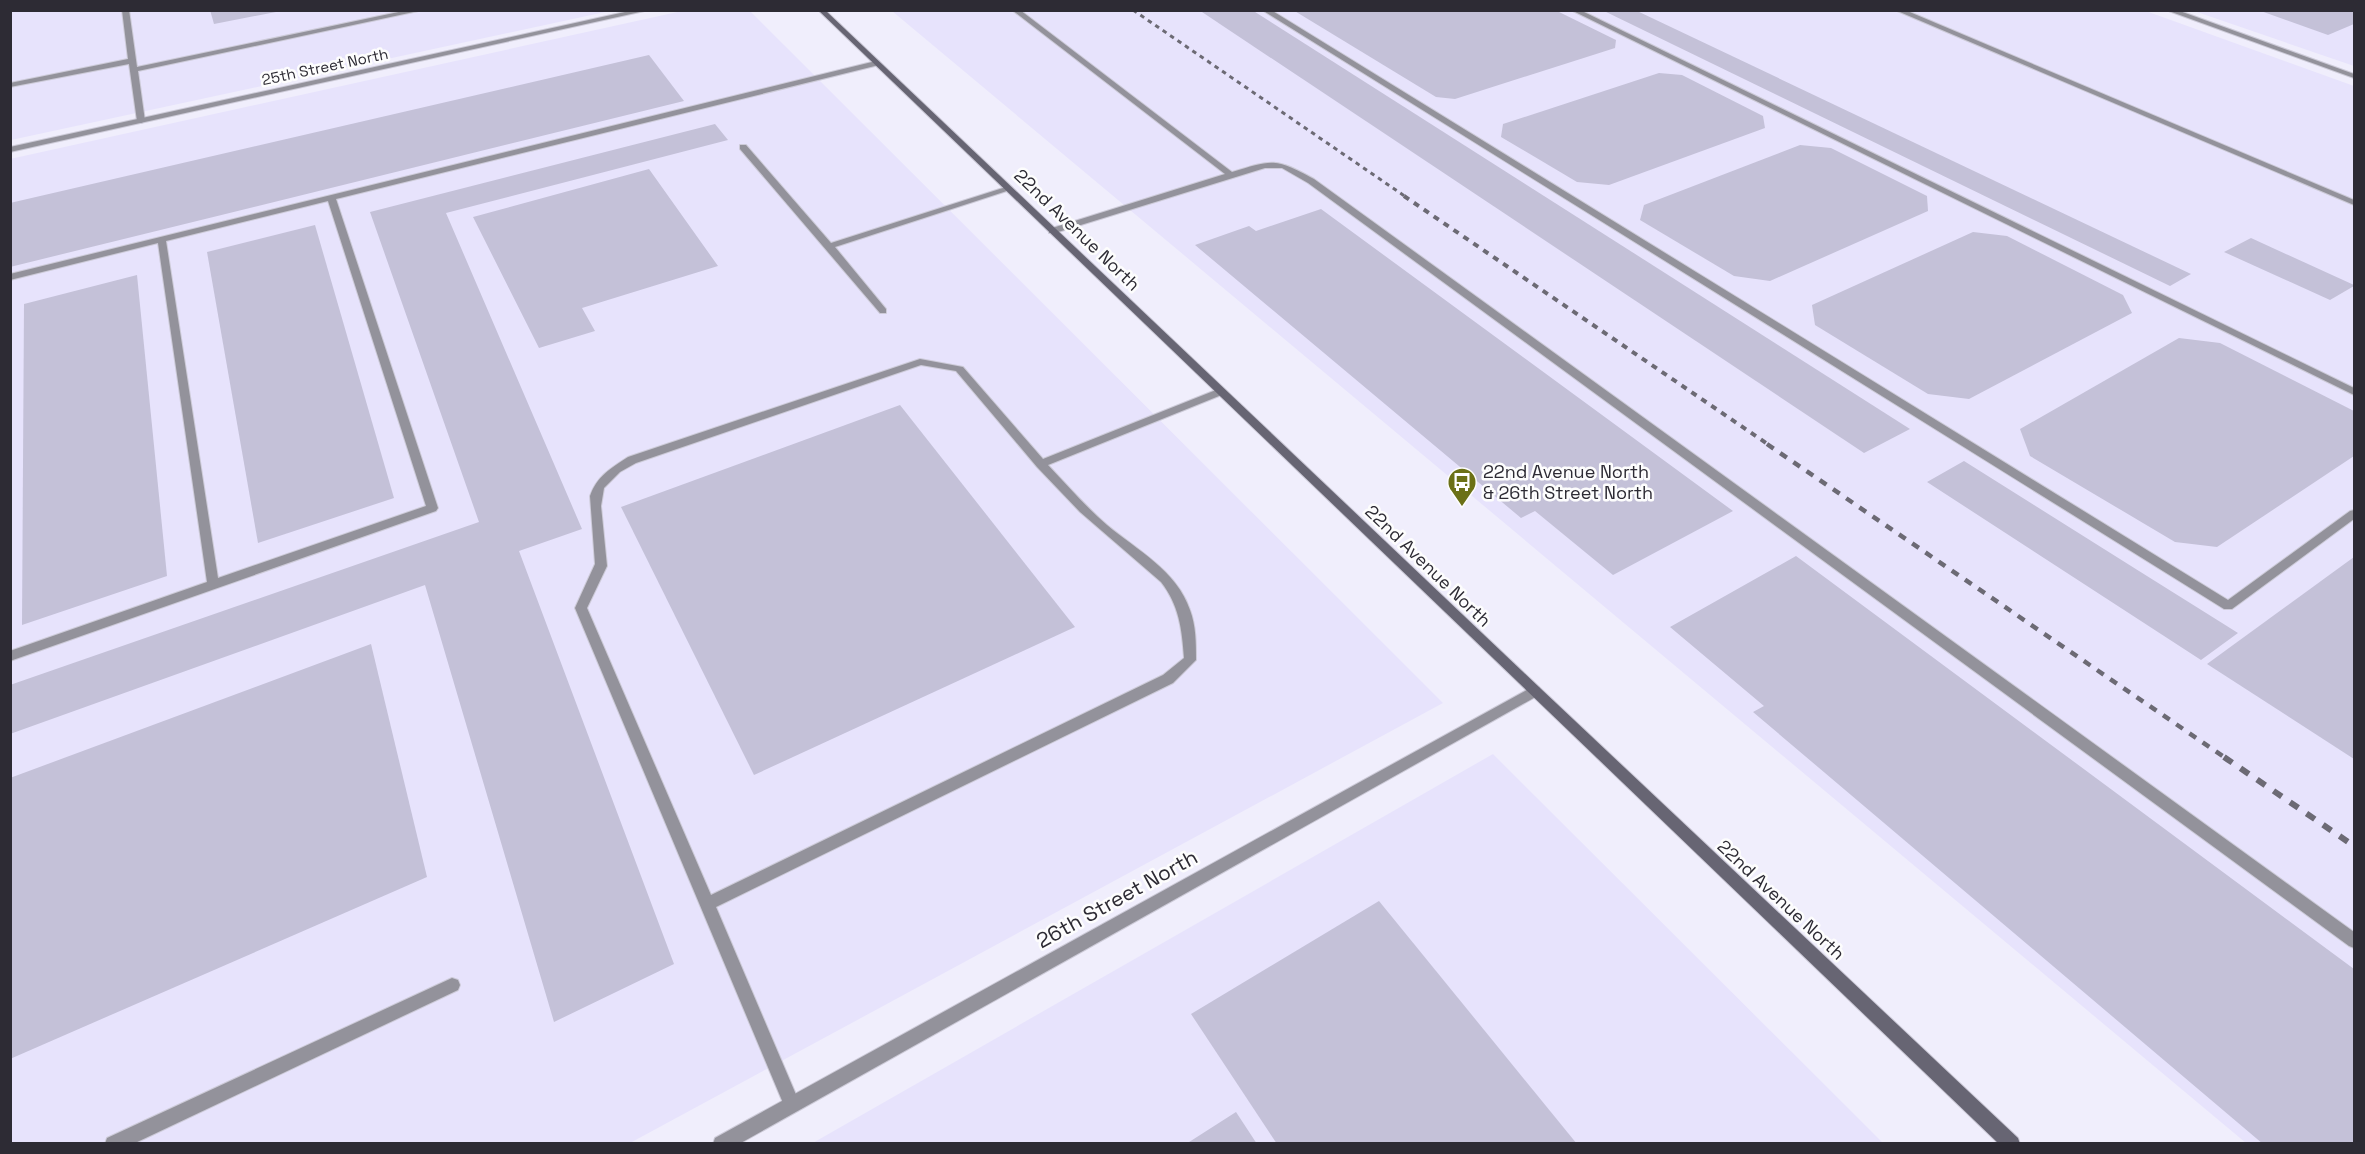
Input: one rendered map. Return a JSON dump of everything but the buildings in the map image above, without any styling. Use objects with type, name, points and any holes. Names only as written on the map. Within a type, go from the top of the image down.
[{"type":"main road","name":"22nd Avenue North","points":[[822,10],[1534,692],[2013,1143]]},
{"type":"street","points":[[125,10],[141,121]]},
{"type":"street","points":[[134,70],[420,10]]},
{"type":"street","name":"25th Street North","points":[[10,150],[646,10]]},
{"type":"street","points":[[1015,10],[1231,175]]},
{"type":"street","points":[[1265,10],[2228,606],[2355,514]]},
{"type":"street","points":[[1574,10],[2355,392]]},
{"type":"street","points":[[1898,10],[2355,203]]},
{"type":"street","points":[[2169,10],[2355,76]]},
{"type":"street","points":[[10,85],[132,61]]},
{"type":"street","points":[[10,277],[876,63]]},
{"type":"street","points":[[743,147],[883,311]]},
{"type":"street","points":[[1052,231],[1264,165],[1284,166],[1311,182],[2355,941]]},
{"type":"street","points":[[829,246],[1009,189]]},
{"type":"street","points":[[10,656],[432,508],[332,199]]},
{"type":"street","points":[[162,241],[213,585]]},
{"type":"street","points":[[706,904],[1168,679],[1190,660],[1191,632],[1182,604],[1164,575],[1099,524],[1041,464],[959,369],[920,362],[632,460],[611,471],[601,482],[594,499],[600,537],[601,566],[587,589],[580,608],[706,904],[792,1104]]},
{"type":"street","points":[[1041,464],[1220,392]]},
{"type":"street","name":"26th Street North","points":[[721,1143],[1534,692]]},
{"type":"street","points":[[113,1143],[452,985]]},
{"type":"shaded area","points":[[11,10],[610,11],[11,140]]},
{"type":"shaded area","points":[[2143,10],[2354,86],[2354,1143],[2246,1143],[892,11]]},
{"type":"shaded area","points":[[682,11],[750,11],[1443,703],[630,1143],[11,1143],[10,159]]},
{"type":"shaded area","points":[[2194,11],[2354,11],[2354,66]]},
{"type":"shaded area","points":[[1493,754],[1883,1143],[811,1144]]},
{"type":"railway","points":[[1133,10],[1406,197]]},
{"type":"railway","points":[[1404,196],[1769,445]]},
{"type":"railway","points":[[1767,444],[2227,759]]},
{"type":"railway","points":[[2224,757],[2354,846]]},
{"type":"place","name":"22nd Avenue North & 26th Street North","points":[[1462,508]]}]
